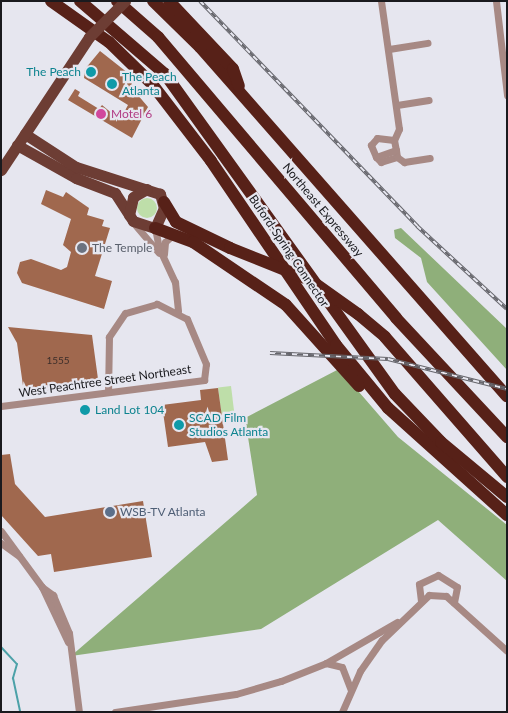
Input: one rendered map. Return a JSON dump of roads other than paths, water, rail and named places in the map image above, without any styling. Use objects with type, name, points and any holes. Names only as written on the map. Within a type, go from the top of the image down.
[{"type":"highway","name":"Buford-Spring Connector","points":[[51,1],[109,42],[176,111],[336,344],[388,408],[507,515]]},
{"type":"highway","name":"Buford-Spring Connector","points":[[80,1],[165,74],[395,394],[441,442],[507,497]]},
{"type":"highway","name":"Northeast Expressway","points":[[117,1],[164,44],[396,318],[507,437]]},
{"type":"highway","name":"Northeast Expressway","points":[[153,1],[243,95],[507,396]]},
{"type":"highway","points":[[169,1],[233,69],[243,95]]},
{"type":"highway","points":[[164,202],[176,222],[230,248],[310,280],[358,314],[385,337],[507,477]]},
{"type":"highway","points":[[155,228],[174,234],[286,305],[360,387],[388,408]]},
{"type":"main road","points":[[1,170],[89,37],[125,1]]},
{"type":"main road","points":[[18,144],[76,178],[115,193],[130,217],[155,228],[164,202],[160,194],[147,188],[76,167],[24,134]]},
{"type":"main road","points":[[130,217],[133,196],[147,188]]},
{"type":"street","points":[[381,1],[397,105],[399,129],[394,140],[397,154],[404,162],[430,158]]},
{"type":"street","points":[[496,1],[507,95]]},
{"type":"street","points":[[388,49],[428,43]]},
{"type":"street","points":[[397,105],[429,100]]},
{"type":"street","points":[[394,140],[377,138],[371,145],[376,157],[397,154]]},
{"type":"street","points":[[130,217],[166,261]]},
{"type":"street","points":[[108,392],[108,344],[117,322],[146,304],[178,311],[176,288],[155,228]]},
{"type":"street","points":[[166,261],[163,246],[174,234]]},
{"type":"street","name":"West Peachtree Street Northeast","points":[[1,406],[204,380],[208,372],[192,326],[178,311]]},
{"type":"street","points":[[1,531],[42,588],[68,642],[79,712]]},
{"type":"street","points":[[1,542],[19,556]]},
{"type":"street","points":[[421,600],[419,584],[438,575],[457,586],[454,603]]},
{"type":"street","points":[[342,712],[370,655],[397,622],[421,600],[438,594],[454,603],[507,651]]},
{"type":"street","points":[[115,712],[236,694],[326,663],[397,622]]},
{"type":"street","points":[[326,663],[342,667],[351,691]]},
{"type":"waterway","points":[[1,647],[17,664],[13,678],[20,712]]},
{"type":"railway","points":[[200,1],[417,226],[507,309]]},
{"type":"railway","points":[[270,353],[388,359],[507,389]]},
{"type":"place","name":"The Peach","points":[[91,72]]},
{"type":"place","name":"The Peach Atlanta","points":[[112,84]]},
{"type":"place","name":"Motel 6","points":[[101,114]]},
{"type":"place","name":"The Temple","points":[[82,248]]},
{"type":"place","name":"Land Lot 104","points":[[85,410]]},
{"type":"place","name":"SCAD Film Studios Atlanta","points":[[179,425]]},
{"type":"place","name":"WSB-TV Atlanta","points":[[110,512]]}]
